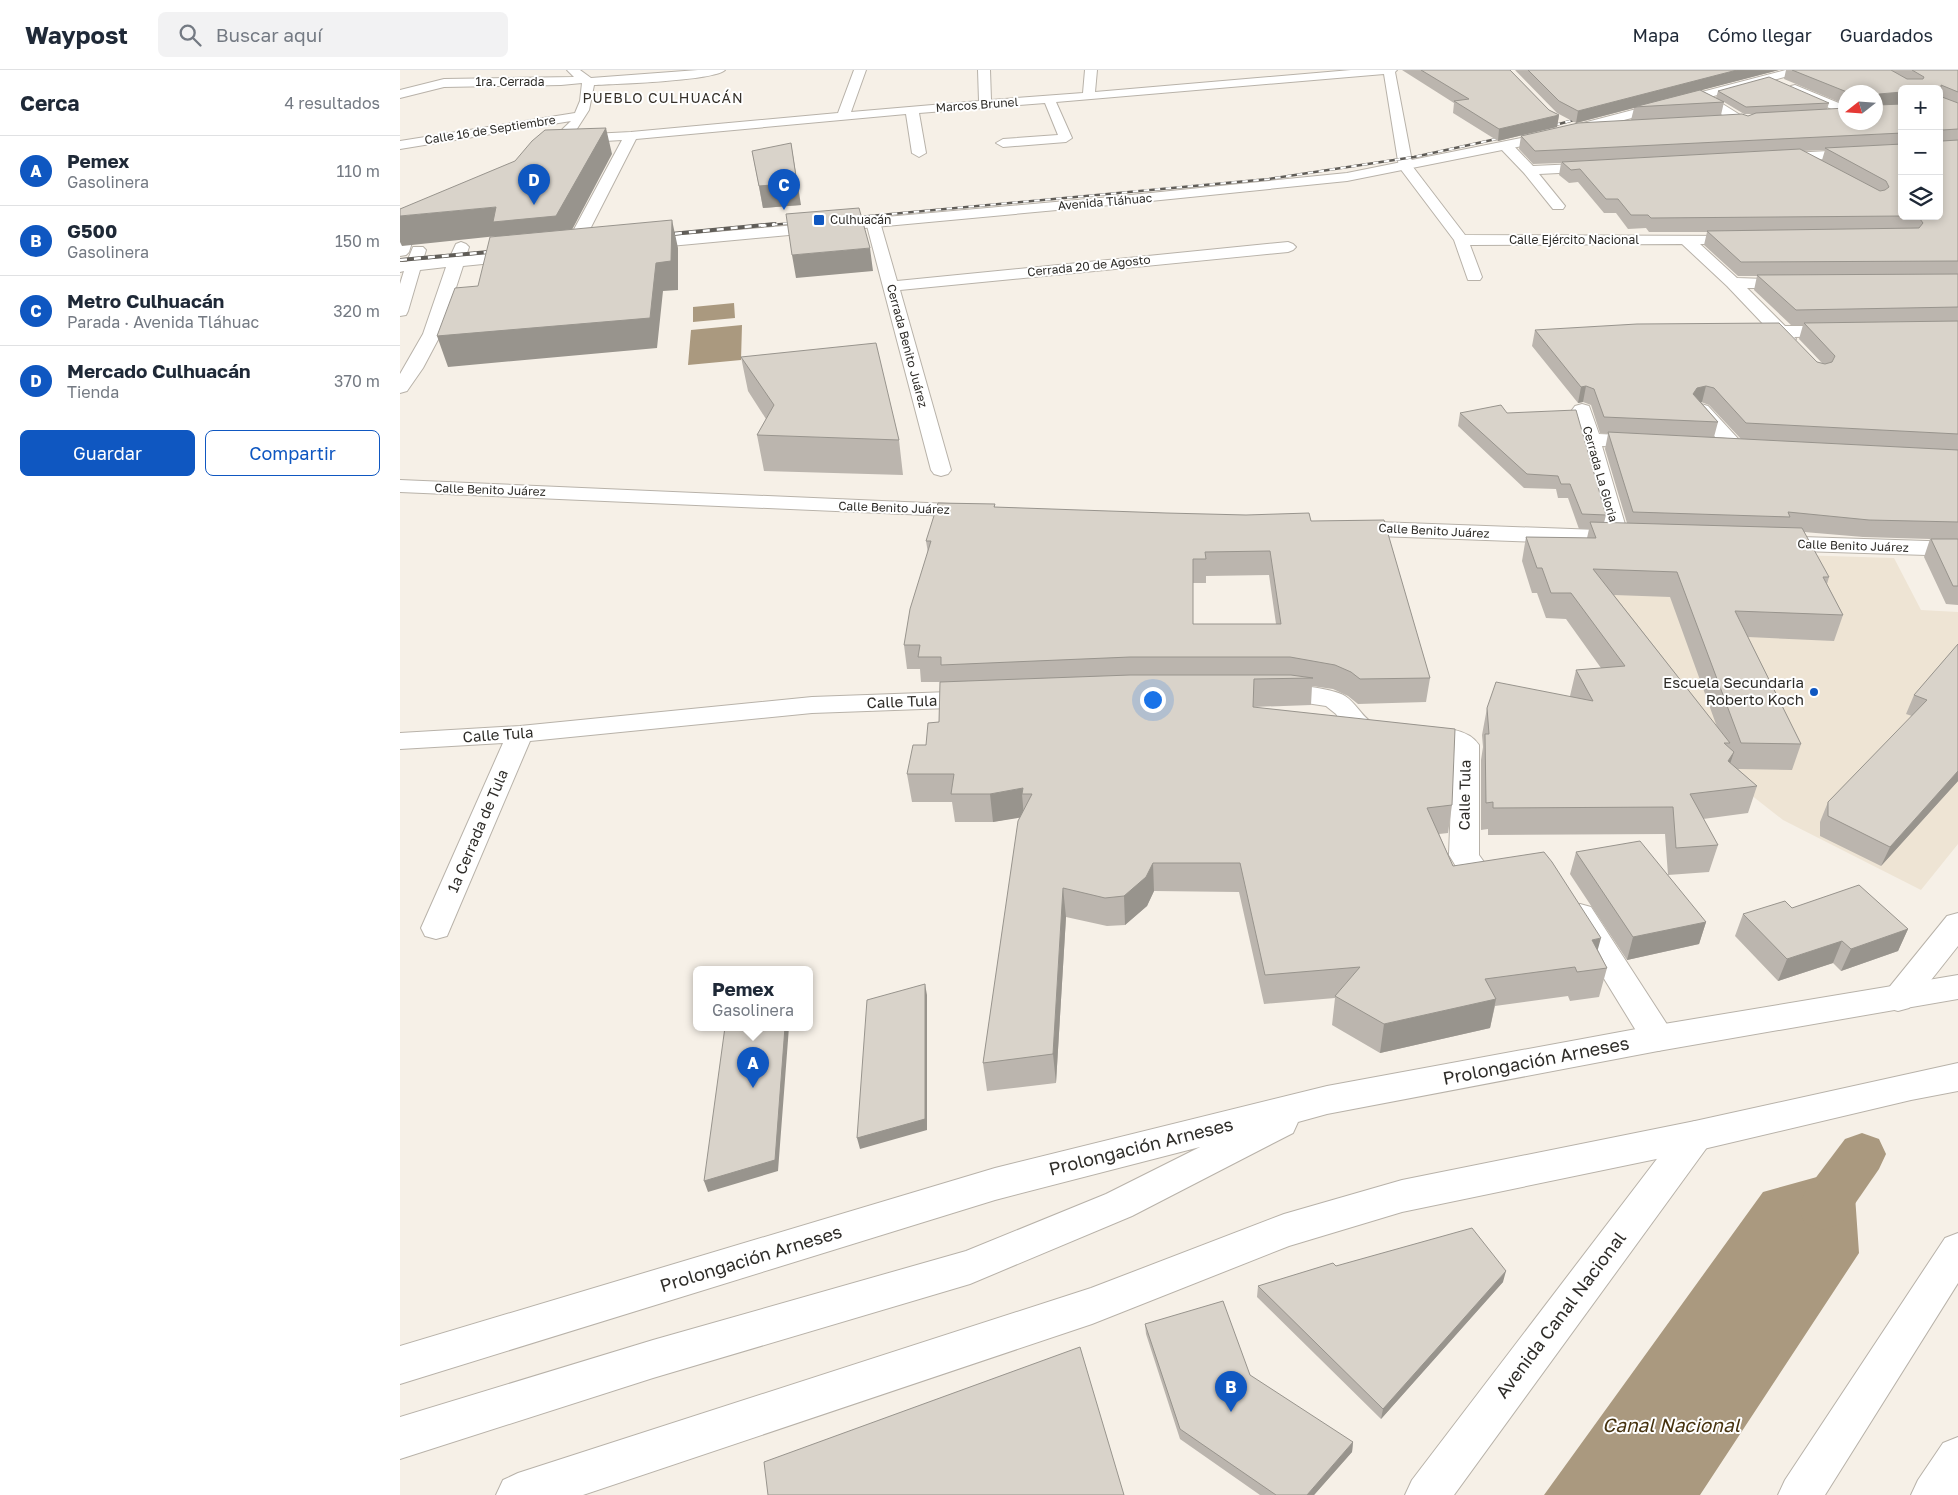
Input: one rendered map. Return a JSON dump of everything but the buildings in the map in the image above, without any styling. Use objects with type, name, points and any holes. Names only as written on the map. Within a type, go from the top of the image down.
[{"type":"street","points":[[540,157],[562,139],[580,116],[587,102],[589,93],[586,81],[573,70]]},
{"type":"street","name":"1ra. Cerrada","points":[[400,94],[435,84],[586,81],[688,75],[719,70]]},
{"type":"street","points":[[843,116],[860,70]]},
{"type":"street","points":[[984,70],[985,104]]},
{"type":"street","points":[[1089,96],[1090,70]]},
{"type":"street","points":[[1285,70],[1294,78]]},
{"type":"street","points":[[1390,70],[1408,157],[1460,240],[1474,277]]},
{"type":"street","name":"Marcos Brunel","points":[[562,139],[631,136],[912,110],[1049,100],[1168,85],[1294,78],[1390,70]]},
{"type":"street","name":"Avenida Tláhuac","points":[[1384,156],[1408,157],[1506,146],[1576,130],[1696,96],[1799,70]]},
{"type":"street","points":[[1768,78],[1838,109]]},
{"type":"street","points":[[1696,96],[1744,121],[1825,171]]},
{"type":"street","points":[[1003,143],[1066,138],[1049,100]]},
{"type":"street","points":[[912,110],[919,153]]},
{"type":"street","points":[[1827,115],[1838,113]]},
{"type":"street","name":"Calle 16 de Septiembre","points":[[400,145],[526,123],[580,116]]},
{"type":"street","points":[[1724,122],[1762,120]]},
{"type":"street","points":[[1560,122],[1576,130],[1635,127]]},
{"type":"street","points":[[599,233],[574,236],[631,136]]},
{"type":"street","points":[[1506,146],[1529,170],[1558,206]]},
{"type":"street","points":[[1761,158],[1898,151]]},
{"type":"street","name":"Avenida Tláhuac","points":[[624,246],[1338,178],[1408,157]]},
{"type":"street","name":"Avenida Tláhuac","points":[[1018,195],[1233,177],[1326,165]]},
{"type":"street","points":[[1529,170],[1616,166]]},
{"type":"street","points":[[1104,188],[1112,201]]},
{"type":"street","points":[[400,214],[414,214],[406,233],[400,310]]},
{"type":"street","name":"Cerrada Benito Juárez","points":[[873,222],[941,470]]},
{"type":"street","points":[[406,233],[423,226]]},
{"type":"street","name":"Calle Ejército Nacional","points":[[1460,240],[1754,239]]},
{"type":"street","points":[[1687,240],[1734,283],[1800,352]]},
{"type":"street","name":"Cerrada 20 de Agosto","points":[[891,286],[1288,247]]},
{"type":"street","points":[[404,259],[418,250],[439,248],[462,251],[535,254]]},
{"type":"street","points":[[404,259],[462,251]]},
{"type":"street","points":[[400,387],[414,368],[432,334],[462,251]]},
{"type":"street","points":[[1734,283],[1812,283]]},
{"type":"street","points":[[1733,332],[1859,330]]},
{"type":"street","name":"Cerrada La Gloria","points":[[1582,410],[1618,538]]},
{"type":"street","points":[[1700,410],[1744,448],[1706,446]]},
{"type":"street","points":[[1589,440],[1657,443]]},
{"type":"street","name":"Calle Benito Juárez","points":[[400,486],[989,512]]},
{"type":"street","name":"Calle Benito Juárez","points":[[1336,527],[1648,539]]},
{"type":"street","name":"Calle Benito Juárez","points":[[1756,542],[1958,549]]},
{"type":"street","name":"Calle Tula","points":[[1250,692],[1289,692],[1334,700],[1346,709],[1353,721],[1363,728],[1454,738],[1466,745],[1464,855],[1468,866],[1481,873],[1525,868]]},
{"type":"street","name":"Calle Tula","points":[[400,741],[520,734],[812,705],[1001,698]]},
{"type":"street","name":"1ª Cerrada de Tula","points":[[436,928],[520,734]]},
{"type":"street","points":[[1568,898],[1658,1038]]},
{"type":"street","points":[[1898,998],[1958,924]]},
{"type":"street","name":"Prolongación Arneses","points":[[400,1365],[995,1184],[1326,1100],[1658,1038],[1958,987]]},
{"type":"street","points":[[518,1495],[1092,1306],[1284,1230],[1402,1196],[1695,1136],[1911,1086],[1954,1083]]},
{"type":"street","points":[[400,1438],[653,1359],[970,1267],[1119,1205],[1326,1100]]},
{"type":"street","name":"Avenida Canal Nacional","points":[[1427,1495],[1695,1136]]},
{"type":"street","points":[[1800,1495],[1958,1250]]},
{"type":"street","points":[[1933,1495],[1958,1458]]},
{"type":"shaded area","name":"Escuela Secundaria Roberto Koch","points":[[1796,555],[1894,558],[1921,610],[1958,612],[1958,844],[1921,890],[1783,820],[1718,769],[1603,595]]},
{"type":"water","points":[[734,303],[735,318],[693,322],[693,307]]},
{"type":"water","points":[[742,325],[741,360],[688,365],[691,330]]},
{"type":"water","name":"Canal Nacional","points":[[1853,1167],[1859,1253],[1700,1495],[1544,1495],[1763,1192]]},
{"type":"waterway","name":"Canal Nacional","points":[[1823,1208],[1862,1154]]},
{"type":"railway","points":[[1544,128],[1585,117]]},
{"type":"railway","points":[[848,218],[1269,179],[1414,157],[1510,136]]},
{"type":"railway","points":[[761,226],[801,222]]},
{"type":"railway","points":[[661,235],[775,224]]},
{"type":"railway","points":[[400,260],[500,251]]},
{"type":"place","name":"Mercado Culhuacán","points":[[534,205]]},
{"type":"place","name":"Metro Culhuacán","points":[[784,210]]},
{"type":"place","name":"Culhuacán","points":[[819,220]]},
{"type":"place","name":"Escuela Secundaria Roberto Koch","points":[[1814,692]]},
{"type":"place","name":"Pemex","points":[[753,1088]]},
{"type":"place","name":"G500","points":[[1231,1412]]},
{"type":"district","name":"PUEBLO CULHUACÁN","points":[[663,98]]}]
